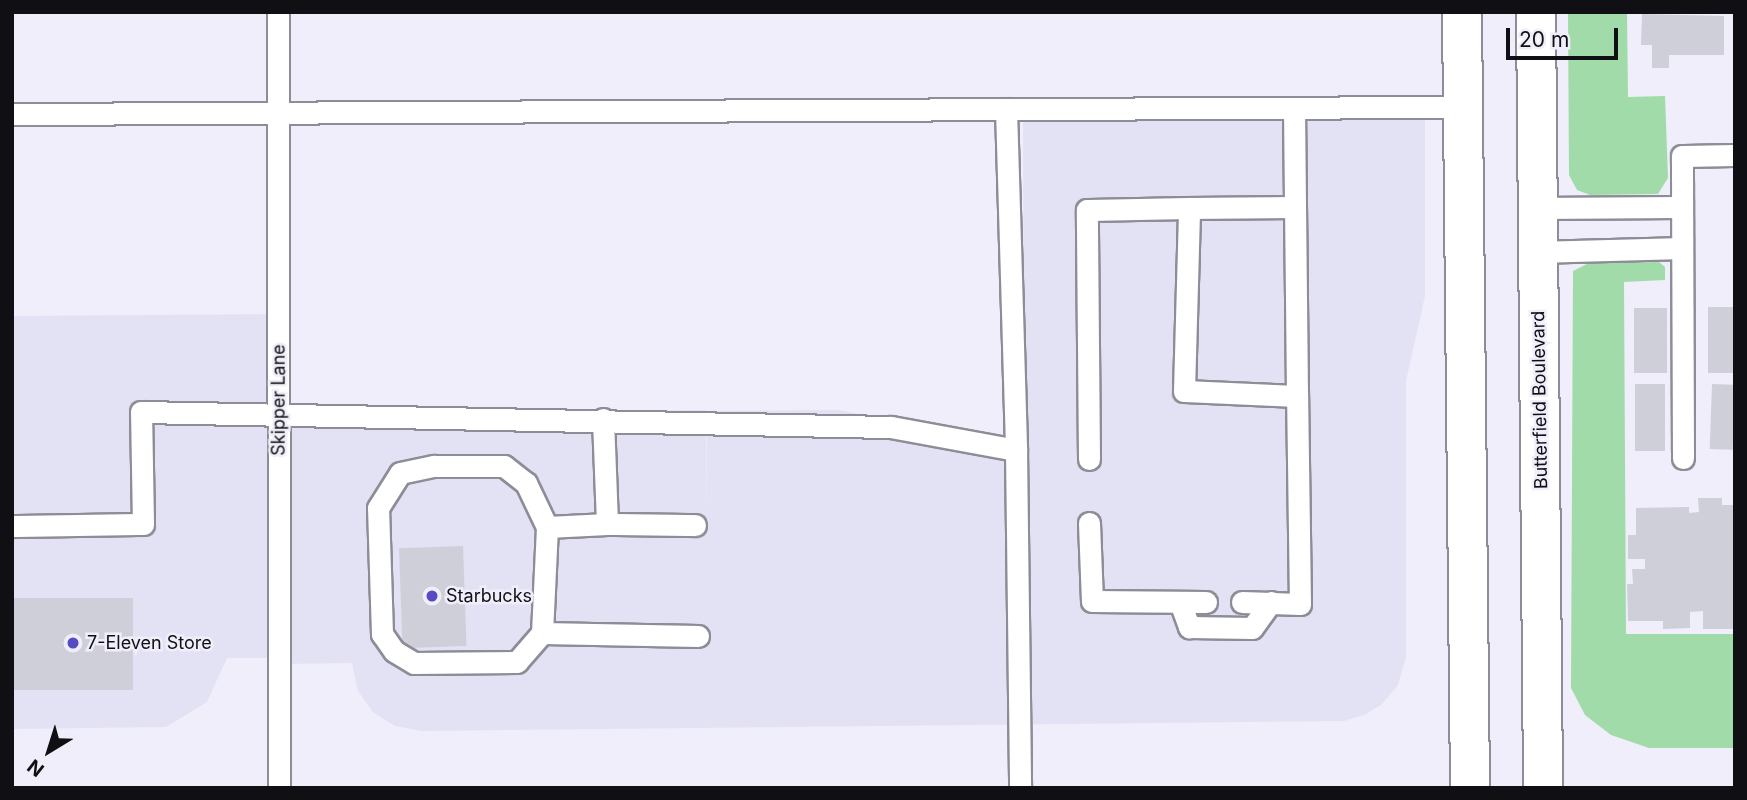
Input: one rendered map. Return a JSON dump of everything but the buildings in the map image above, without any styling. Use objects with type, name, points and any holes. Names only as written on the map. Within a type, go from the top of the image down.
[{"type":"main road","points":[[1462,12],[1470,788]]},
{"type":"main road","name":"Butterfield Boulevard","points":[[1536,12],[1543,788]]},
{"type":"lane","name":"Skipper Lane","points":[[278,12],[279,788]]},
{"type":"lane","points":[[12,114],[1464,107]]},
{"type":"lane","points":[[1242,601],[1300,604],[1294,108]]},
{"type":"lane","points":[[1006,109],[1016,450],[1020,788]]},
{"type":"lane","points":[[1683,458],[1682,248],[1679,207],[1682,156],[1735,155]]},
{"type":"lane","points":[[1089,458],[1087,210],[1295,207]]},
{"type":"lane","points":[[1536,208],[1679,207]]},
{"type":"lane","points":[[1189,208],[1184,391],[1297,396]]},
{"type":"lane","points":[[1537,251],[1682,248]]},
{"type":"lane","points":[[12,526],[143,524],[141,412],[603,419],[891,427],[1016,450]]},
{"type":"lane","points":[[603,419],[607,524]]},
{"type":"lane","points":[[434,466],[504,466],[526,483],[547,527],[542,633],[517,662],[414,663],[394,651],[382,634],[378,508],[400,474],[434,466]]},
{"type":"lane","points":[[1089,523],[1091,601],[1206,603]]},
{"type":"lane","points":[[547,527],[607,524],[695,525]]},
{"type":"lane","points":[[1180,602],[1189,627],[1252,628],[1270,602]]},
{"type":"lane","points":[[542,633],[698,636]]},
{"type":"shaded area","points":[[1425,101],[1425,296],[1406,381],[1406,657],[1398,685],[1381,705],[1364,715],[1344,721],[421,731],[395,726],[373,712],[358,691],[352,663],[288,664],[287,415],[706,410],[707,516],[707,411],[838,410],[1024,444],[1023,104]]},
{"type":"shaded area","points":[[284,314],[285,658],[227,658],[207,702],[166,727],[12,729],[12,316]]},
{"type":"green space","points":[[1568,12],[1627,12],[1628,97],[1665,96],[1668,178],[1658,194],[1590,195],[1577,190],[1569,175]]},
{"type":"green space","points":[[1659,262],[1665,267],[1665,280],[1624,282],[1626,634],[1735,634],[1735,748],[1649,748],[1611,735],[1585,715],[1571,688],[1573,271],[1589,263]]},
{"type":"place","name":"Starbucks","points":[[432,596]]},
{"type":"place","name":"7-Eleven Store","points":[[73,643]]}]
